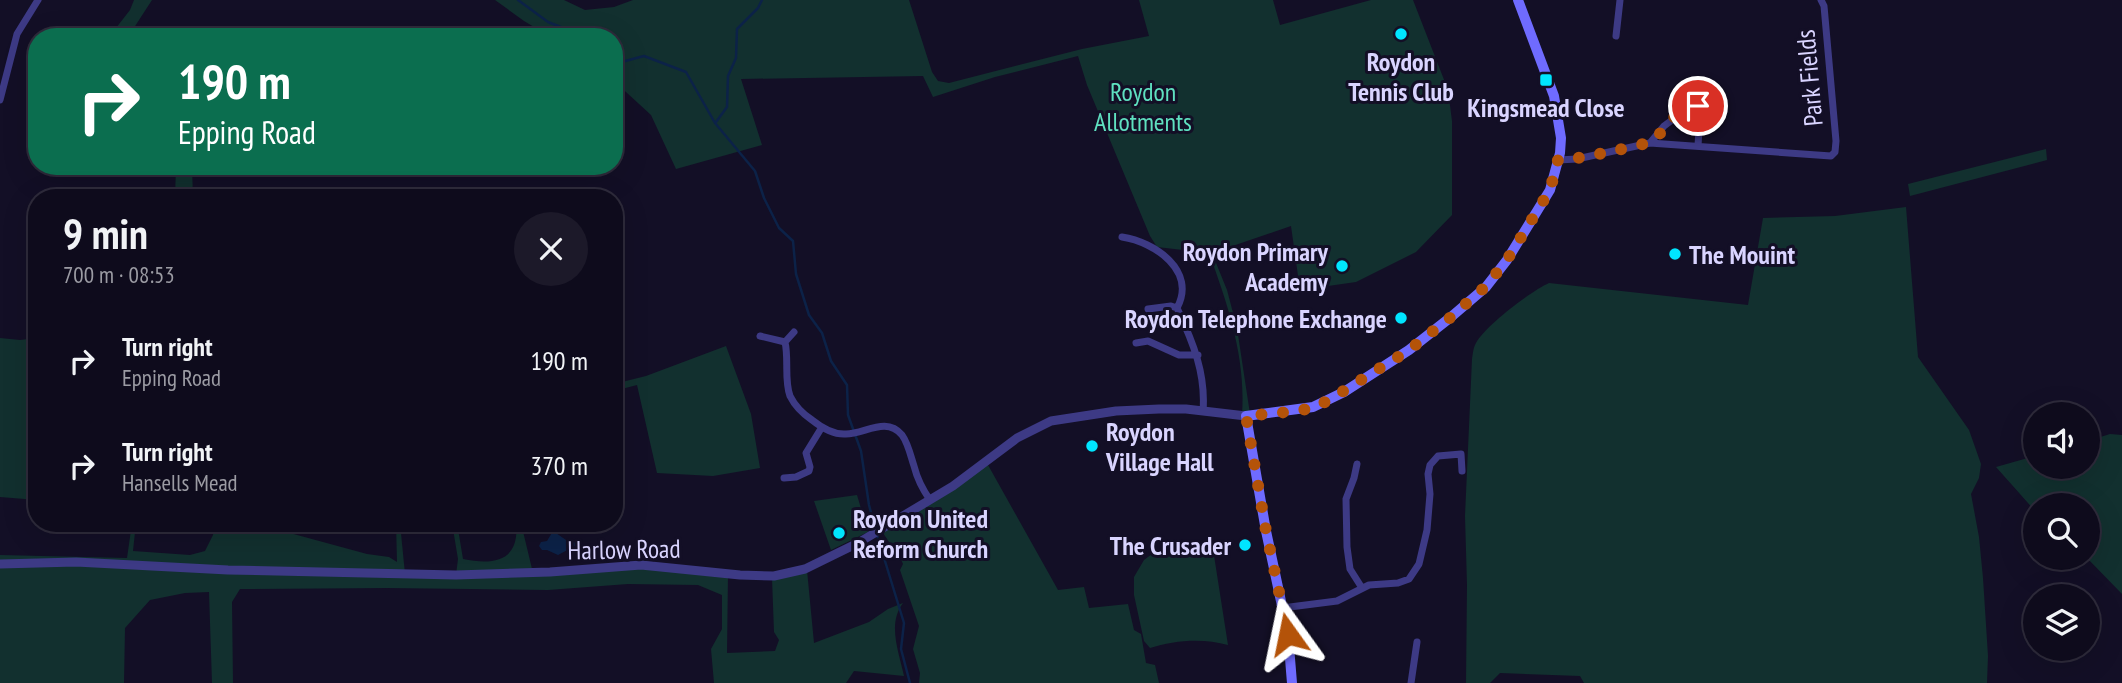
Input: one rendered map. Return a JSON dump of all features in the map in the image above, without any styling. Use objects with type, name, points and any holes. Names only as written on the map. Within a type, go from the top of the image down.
[{"type":"main road","points":[[1292,683],[1290,651],[1256,482],[1246,416],[1313,408],[1329,400],[1409,350],[1451,317],[1486,286],[1507,260],[1550,190],[1561,138],[1559,116],[1518,0]]},
{"type":"street","points":[[0,100],[17,34],[38,0]]},
{"type":"street","points":[[1616,36],[1620,0]]},
{"type":"street","name":"Park Fields","points":[[1698,146],[1831,156],[1835,152],[1824,6],[1821,0]]},
{"type":"street","points":[[1558,160],[1598,155],[1650,143],[1698,146],[1698,106],[1691,106],[1664,126],[1650,143]]},
{"type":"street","points":[[1122,237],[1135,239],[1160,251],[1178,272],[1182,300],[1177,308]]},
{"type":"street","points":[[1148,309],[1171,306],[1177,308],[1198,355],[1204,389],[1203,411]]},
{"type":"street","points":[[785,342],[794,332]]},
{"type":"street","points":[[760,336],[785,342]]},
{"type":"street","points":[[1136,343],[1148,341],[1179,355],[1198,355]]},
{"type":"street","points":[[785,342],[788,387],[791,398],[800,411],[822,427],[843,435],[869,427],[892,428],[903,436],[915,470],[930,500]]},
{"type":"street","name":"Harlow Road","points":[[0,564],[76,562],[228,570],[454,575],[550,572],[641,565],[770,576],[805,569],[858,544],[930,500],[1017,438],[1051,421],[1116,411],[1174,409],[1246,416]]},
{"type":"street","points":[[784,478],[796,477],[809,471],[806,453],[822,427]]},
{"type":"street","points":[[1282,608],[1337,601],[1369,585],[1398,583],[1409,579],[1415,572],[1427,530],[1430,465],[1438,456],[1461,454],[1462,471]]},
{"type":"street","points":[[1357,464],[1346,499],[1347,547],[1350,569],[1363,588]]},
{"type":"street","points":[[1411,683],[1417,642]]},
{"type":"green space","points":[[134,0],[152,0],[134,28],[116,28]]},
{"type":"green space","name":"Roydon Allotments","points":[[495,0],[564,0],[585,10],[614,7],[633,0],[909,0],[932,72],[938,81],[949,83],[1082,49],[1149,36],[1139,0],[1273,0],[1280,25],[1371,0],[1413,0],[1448,90],[1452,121],[1452,215],[1416,252],[1356,282],[1300,290],[1291,226],[1212,253],[1227,290],[1237,328],[1250,414],[1242,414],[1243,393],[1234,332],[1209,253],[1157,247],[1087,85],[1078,56],[995,77],[933,97],[923,76],[741,79],[762,145],[676,169],[651,115],[623,89],[623,28],[536,28]]},
{"type":"green space","points":[[2046,149],[2047,160],[1910,196],[1908,184]]},
{"type":"green space","points":[[176,175],[192,175],[193,189],[175,189]]},
{"type":"green space","points":[[1906,207],[1918,357],[1969,430],[1981,464],[1979,478],[1971,494],[1983,578],[1987,683],[1584,683],[1580,676],[1500,673],[1490,683],[1466,683],[1465,516],[1472,359],[1475,345],[1481,336],[1509,310],[1549,283],[1748,305],[1763,218],[1835,216]]},
{"type":"green space","points":[[0,338],[28,339],[28,499],[0,497]]},
{"type":"green space","points":[[726,346],[751,414],[760,468],[713,476],[657,473],[637,385],[623,389],[623,382],[646,376]]},
{"type":"green space","points":[[2110,434],[2122,435],[2122,594],[2099,570],[2100,493],[2023,493],[2023,497],[1996,467],[2023,459],[2023,479],[2100,479],[2100,437]]},
{"type":"green space","points":[[988,465],[1058,590],[1084,587],[1089,608],[1128,604],[1134,630],[1141,634],[1146,663],[1155,665],[1159,683],[919,683],[920,673],[913,649],[919,626],[900,570],[903,564],[882,530]]},
{"type":"green space","points":[[857,495],[868,532],[831,550],[814,501]]},
{"type":"green space","points":[[131,532],[135,532],[133,551],[190,555],[205,551],[214,532],[286,532],[367,554],[389,557],[397,562],[396,532],[401,532],[405,574],[456,575],[458,559],[454,532],[458,532],[463,559],[494,561],[509,553],[514,546],[516,532],[523,532],[533,573],[641,565],[728,574],[727,653],[775,651],[779,640],[774,632],[772,578],[807,570],[814,643],[869,622],[903,603],[898,611],[895,629],[904,676],[854,671],[846,683],[714,683],[711,649],[722,629],[722,595],[698,585],[628,584],[548,590],[240,589],[232,602],[233,683],[212,683],[209,592],[185,593],[150,600],[125,628],[124,683],[0,683],[0,555],[127,558]]},
{"type":"green space","points":[[1180,549],[1213,549],[1228,645],[1189,641],[1150,648],[1144,641],[1134,595],[1134,577],[1144,560],[1152,554]]},
{"type":"water","points":[[554,532],[576,543],[558,555],[542,550],[539,546],[541,542],[547,541]]},
{"type":"waterway","points":[[518,0],[548,22],[563,28]]},
{"type":"waterway","points":[[716,122],[727,107],[728,76],[736,58],[737,29],[758,8],[762,0]]},
{"type":"waterway","points":[[623,62],[644,56],[686,72],[715,123],[755,171],[764,198],[779,228],[793,241],[796,274],[809,315],[822,333],[831,361],[847,385],[848,415],[861,451],[875,528]]},
{"type":"waterway","points":[[877,535],[904,623],[901,649],[910,683]]},
{"type":"place","name":"Roydon Tennis Club","points":[[1401,34]]},
{"type":"place","name":"Kingsmead Close","points":[[1546,80]]},
{"type":"place","name":"The Mouint","points":[[1675,254]]},
{"type":"place","name":"Roydon Primary Academy","points":[[1342,266]]},
{"type":"place","name":"Roydon Telephone Exchange","points":[[1401,318]]},
{"type":"place","name":"Roydon Village Hall","points":[[1092,446]]},
{"type":"place","name":"Roydon United Reform Church","points":[[839,533]]},
{"type":"place","name":"The Crusader","points":[[1245,545]]},
{"type":"route","points":[[1288,634],[1256,482],[1246,416],[1313,408],[1344,393],[1409,350],[1486,286],[1507,260],[1550,190],[1558,160],[1577,159],[1650,143],[1664,126],[1680,113],[1691,106],[1698,106]]}]
